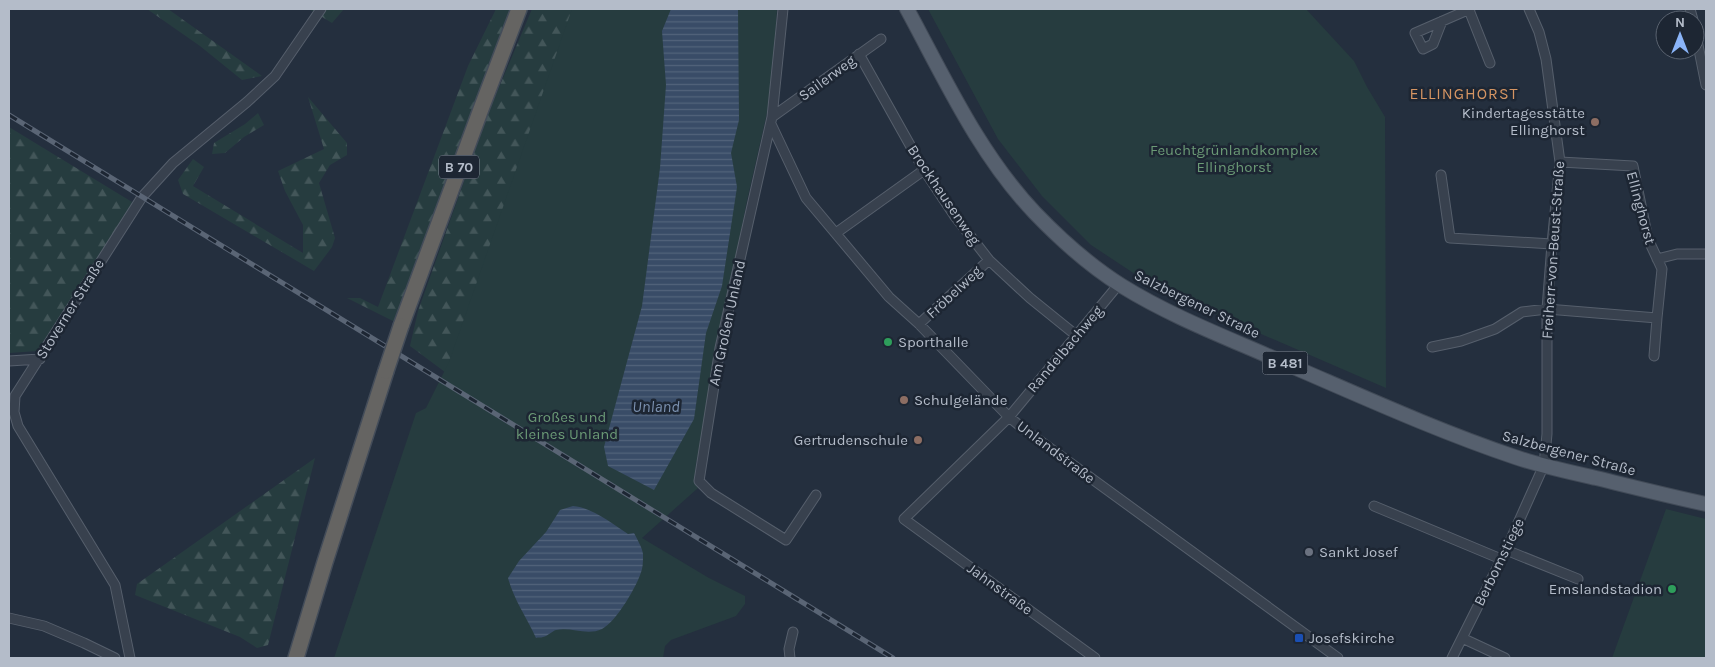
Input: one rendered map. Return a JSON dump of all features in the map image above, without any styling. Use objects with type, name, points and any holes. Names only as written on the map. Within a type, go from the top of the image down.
[{"type":"highway","name":"B 70","points":[[296,658],[386,371],[463,155],[519,9]]},
{"type":"main road","name":"Salzbergener Straße","points":[[907,9],[974,133],[1010,185],[1035,214],[1086,261],[1119,284],[1185,319],[1410,417],[1495,450],[1544,465],[1706,504]]},
{"type":"street","name":"Stoverner Straße","points":[[130,658],[115,585],[18,426],[14,412],[15,396],[142,197],[173,163],[276,76],[322,9]]},
{"type":"street","name":"Am Großen Unland","points":[[783,9],[772,120],[720,348],[699,481],[711,493],[786,540],[816,496]]},
{"type":"street","points":[[1442,21],[1470,9],[1490,62]]},
{"type":"street","name":"Freiherr-von-Beust-Straße","points":[[1529,9],[1539,32],[1546,59],[1560,162],[1547,309],[1547,434],[1544,465]]},
{"type":"street","name":"Sailerweg","points":[[772,120],[881,39]]},
{"type":"street","name":"Brockhausenweg","points":[[860,54],[924,170],[954,216],[989,260],[1030,298],[1077,336]]},
{"type":"street","points":[[1701,60],[1706,84]]},
{"type":"street","name":"Unlandstraße","points":[[772,120],[806,198],[889,297],[919,324],[1009,417],[1338,658]]},
{"type":"street","name":"Ellinghorst","points":[[1560,162],[1633,166],[1648,239],[1662,269],[1654,356]]},
{"type":"street","points":[[836,234],[924,170]]},
{"type":"street","points":[[1441,175],[1450,238],[1552,244]]},
{"type":"street","name":"Ellinghorst","points":[[1657,258],[1677,254],[1706,254]]},
{"type":"street","name":"Fröbelweg","points":[[919,324],[989,260]]},
{"type":"street","name":"Randelbachweg","points":[[904,519],[1009,417],[1119,284]]},
{"type":"street","points":[[1432,348],[1461,341],[1494,329],[1522,312],[1547,309],[1657,318]]},
{"type":"street","points":[[9,360],[40,358]]},
{"type":"street","name":"Berbomstiege","points":[[1452,658],[1506,550],[1544,465]]},
{"type":"street","points":[[1374,506],[1501,559]]},
{"type":"street","name":"Jahnstraße","points":[[904,519],[1095,658]]},
{"type":"street","points":[[1506,550],[1578,579]]},
{"type":"street","points":[[9,618],[44,626],[116,658]]},
{"type":"street","points":[[790,658],[789,649],[793,632]]},
{"type":"street","points":[[1462,638],[1505,658]]},
{"type":"green space","points":[[147,9],[168,9],[262,76],[242,80],[200,46]]},
{"type":"green space","points":[[309,9],[344,9],[332,23]]},
{"type":"green space","points":[[496,9],[514,9],[395,322],[347,298],[360,298],[378,307],[468,66]]},
{"type":"green space","points":[[532,9],[616,9],[457,381],[410,346],[418,311],[489,111]]},
{"type":"green space","name":"Großes und kleines Unland","points":[[572,9],[777,9],[773,76],[769,104],[746,205],[696,463],[695,477],[698,488],[642,538],[709,578],[745,596],[745,604],[736,616],[671,640],[665,646],[663,658],[334,658],[416,413],[426,408],[449,362]]},
{"type":"green space","name":"Feuchtgrünlandkomplex Ellinghorst","points":[[928,9],[1306,9],[1354,61],[1385,117],[1386,388],[1178,298],[1150,284],[1091,245],[1042,196],[998,139]]},
{"type":"green space","points":[[308,97],[347,143],[347,155],[330,165],[319,183],[335,238],[332,247],[314,271],[183,194],[178,180],[193,159],[204,167],[193,186],[303,253],[303,225],[285,191],[278,171],[324,149]]},
{"type":"green space","points":[[258,113],[264,125],[244,137],[225,153],[212,154],[214,143],[245,124]]},
{"type":"green space","points":[[9,127],[132,202],[129,214],[37,351],[9,353]]},
{"type":"green space","points":[[315,458],[268,645],[257,648],[240,637],[135,595],[137,584]]},
{"type":"green space","name":"Emslandstadion","points":[[1666,509],[1706,519],[1706,658],[1612,658]]},
{"type":"water","name":"Unland","points":[[671,9],[738,9],[739,120],[731,153],[737,187],[722,286],[706,333],[694,419],[654,490],[608,466],[604,447],[642,306],[660,168],[666,85],[662,31]]},
{"type":"water","points":[[573,506],[587,509],[628,534],[634,533],[643,554],[642,569],[626,602],[614,619],[602,629],[585,632],[562,629],[536,638],[517,601],[508,578],[519,561],[546,532],[560,510]]},
{"type":"railway","points":[[9,115],[893,658]]},
{"type":"place","name":"Kindertagesstätte Ellinghorst","points":[[1595,122]]},
{"type":"place","name":"Sporthalle","points":[[888,342]]},
{"type":"place","name":"Schulgelände","points":[[904,400]]},
{"type":"place","name":"Gertrudenschule","points":[[918,440]]},
{"type":"place","name":"Sankt Josef","points":[[1309,552]]},
{"type":"place","name":"Emslandstadion","points":[[1672,589]]},
{"type":"place","name":"Josefskirche","points":[[1299,638]]},
{"type":"district","name":"ELLINGHORST","points":[[1464,93]]}]
